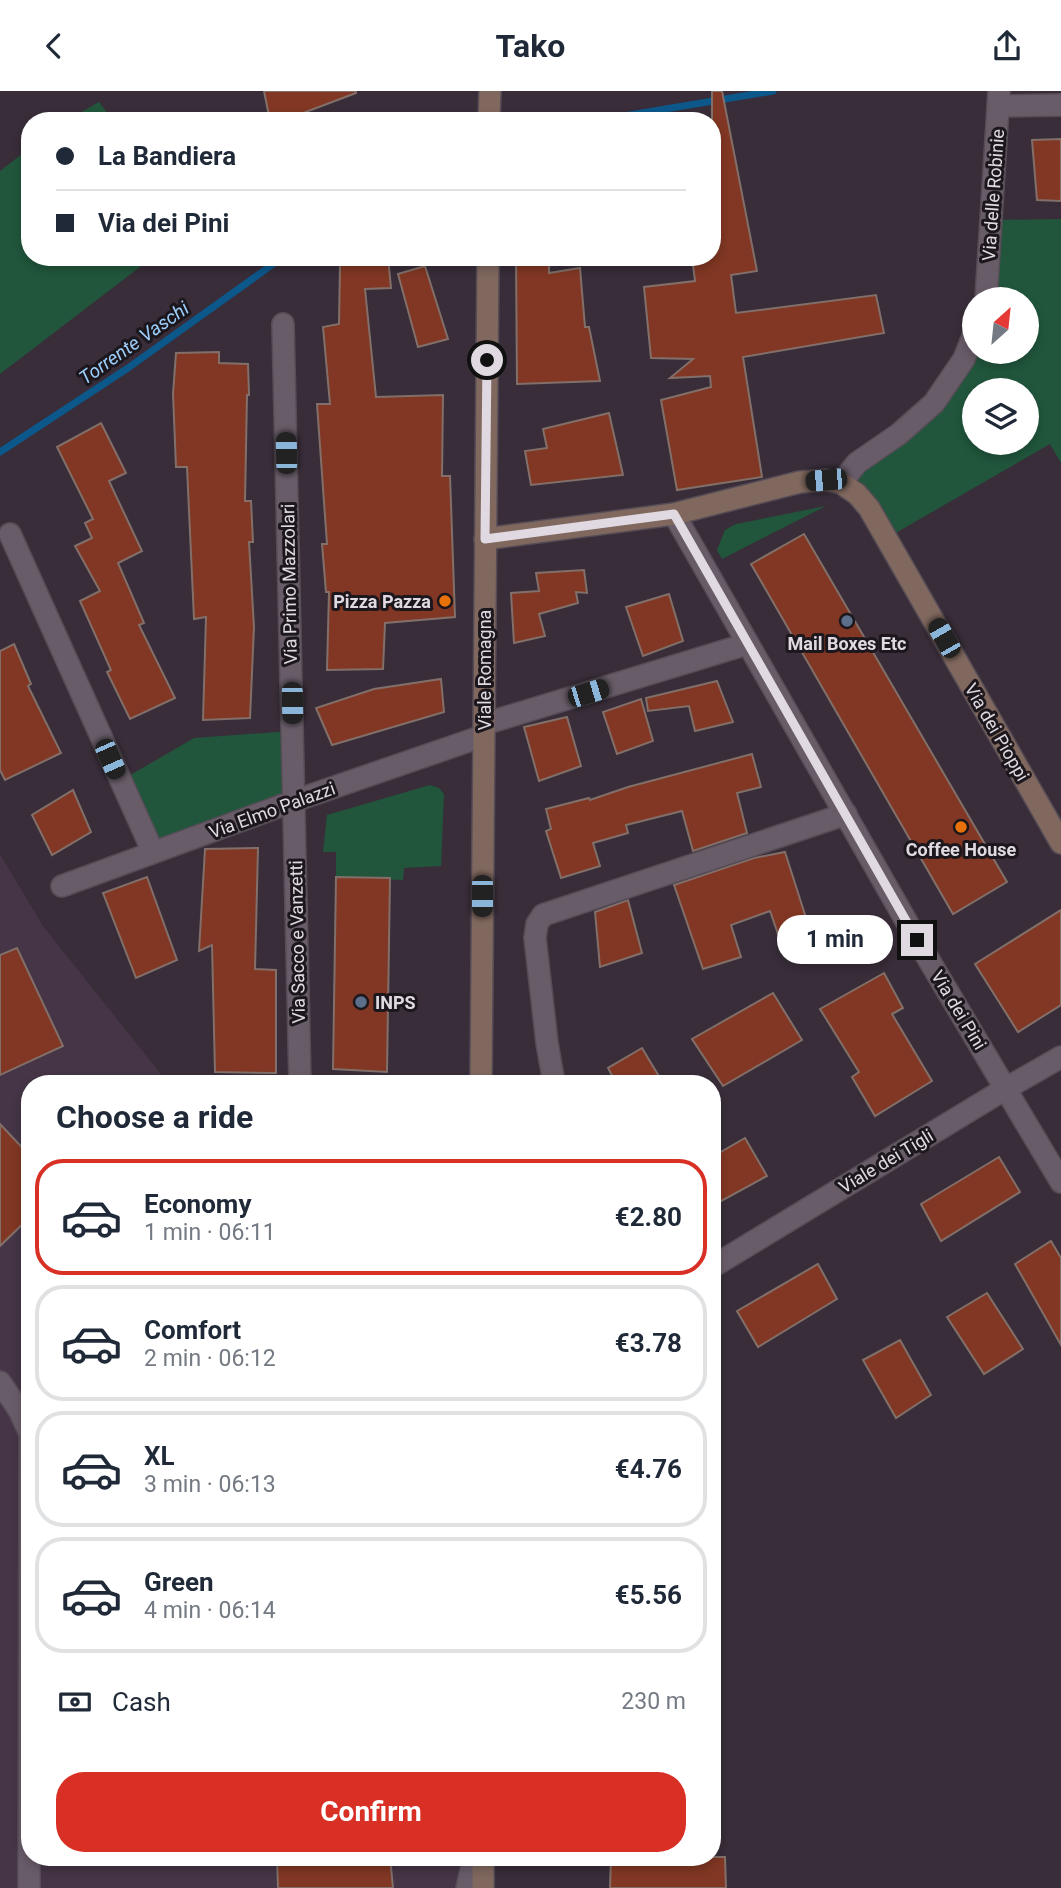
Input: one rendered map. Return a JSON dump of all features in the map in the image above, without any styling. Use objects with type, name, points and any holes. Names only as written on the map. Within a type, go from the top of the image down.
[{"type":"main road","points":[[489,112],[490,91]]},
{"type":"main road","name":"Viale Romagna","points":[[481,1075],[488,266]]},
{"type":"main road","points":[[485,539],[674,514],[800,482],[826,480],[841,483]]},
{"type":"main road","name":"Via dei Pioppi","points":[[841,483],[857,494],[869,508],[1061,843]]},
{"type":"main road","points":[[483,1866],[483,1888]]},
{"type":"street","points":[[999,98],[1061,105]]},
{"type":"street","name":"Via delle Robinie","points":[[987,287],[999,98]]},
{"type":"street","name":"Via Primo Mazzolari","points":[[283,324],[294,801]]},
{"type":"street","points":[[841,483],[857,463],[899,434],[934,403],[962,362]]},
{"type":"street","name":"Via dei Pini","points":[[674,514],[1061,1182]]},
{"type":"street","points":[[10,534],[153,852]]},
{"type":"street","name":"Via Elmo Palazzi","points":[[62,886],[483,730],[747,644]]},
{"type":"street","name":"Via Sacco e Vanzetti","points":[[294,801],[300,1075]]},
{"type":"street","points":[[553,1075],[535,938],[537,924],[543,915],[846,814]]},
{"type":"street","name":"Viale dei Tigli","points":[[721,1262],[1061,1057]]},
{"type":"street","points":[[0,1382],[21,1414]]},
{"type":"street","points":[[29,1866],[29,1888]]},
{"type":"street","points":[[467,1888],[472,1866]]},
{"type":"shaded area","points":[[0,854],[43,926],[162,1075],[21,1075],[21,1866],[465,1866],[465,1888],[0,1888]]},
{"type":"green space","points":[[99,102],[106,112],[82,112]]},
{"type":"green space","points":[[21,155],[21,266],[141,266],[0,374],[0,171]]},
{"type":"green space","points":[[1061,219],[1061,463],[1050,444],[1039,450],[1039,378],[962,378],[962,455],[1031,455],[887,538],[841,483],[963,364],[1040,364],[1040,287],[987,287],[992,220]]},
{"type":"green space","points":[[826,506],[722,559],[717,550],[725,530],[736,524]]},
{"type":"green space","points":[[292,731],[294,801],[153,852],[120,781],[194,738]]},
{"type":"green space","points":[[430,785],[439,788],[444,794],[441,866],[404,868],[403,880],[336,877],[336,852],[323,852],[327,815]]},
{"type":"building","points":[[264,91],[356,91],[306,112],[268,112]]},
{"type":"building","points":[[712,91],[722,91],[757,271],[731,275],[736,313],[876,295],[884,333],[743,357],[762,477],[677,490],[661,400],[711,387],[710,376],[670,378],[693,359],[651,358],[644,287],[695,281],[693,266],[721,266],[721,112],[712,112]]},
{"type":"building","points":[[1061,139],[1061,201],[1037,200],[1032,140]]},
{"type":"building","points":[[340,266],[389,266],[391,288],[365,289],[376,397],[443,395],[442,476],[450,476],[455,617],[385,623],[383,669],[327,670],[329,592],[326,592],[322,544],[327,544],[317,404],[330,404],[323,327],[339,324]]},
{"type":"building","points":[[425,266],[448,339],[418,347],[398,274]]},
{"type":"building","points":[[516,266],[549,266],[549,273],[580,268],[585,327],[589,327],[600,381],[517,384]]},
{"type":"building","points":[[219,352],[219,363],[248,364],[245,501],[251,501],[253,542],[249,542],[254,627],[250,718],[203,720],[206,617],[194,619],[187,467],[176,467],[173,394],[176,353]]},
{"type":"building","points":[[609,413],[623,475],[531,485],[525,451],[547,448],[543,429]]},
{"type":"building","points":[[101,423],[126,473],[109,481],[142,551],[118,563],[144,623],[139,625],[175,698],[130,719],[107,672],[111,670],[80,601],[100,591],[75,546],[92,538],[85,523],[93,519],[57,447]]},
{"type":"building","points":[[804,534],[1007,882],[953,914],[751,564]]},
{"type":"building","points":[[584,570],[587,593],[576,592],[578,603],[539,614],[545,636],[514,643],[511,593],[539,591],[536,573]]},
{"type":"building","points":[[669,594],[683,641],[643,656],[626,607]]},
{"type":"building","points":[[14,644],[31,684],[28,686],[61,753],[5,780],[0,770],[0,651]]},
{"type":"building","points":[[441,679],[444,712],[332,745],[316,708],[374,689]]},
{"type":"building","points":[[717,681],[733,722],[695,731],[689,706],[648,711],[646,698]]},
{"type":"building","points":[[641,699],[653,741],[617,754],[603,712]]},
{"type":"building","points":[[567,717],[581,766],[539,781],[524,727]]},
{"type":"building","points":[[752,754],[761,787],[737,793],[747,833],[693,851],[682,811],[626,825],[628,833],[593,843],[600,866],[561,878],[546,831],[551,829],[546,809],[589,798],[590,800],[628,787]]},
{"type":"building","points":[[73,790],[91,832],[52,855],[32,815]]},
{"type":"building","points":[[258,848],[255,969],[276,970],[276,1073],[215,1072],[212,945],[199,951],[205,849]]},
{"type":"building","points":[[785,852],[808,924],[778,934],[770,911],[731,925],[741,957],[703,969],[674,885],[754,858]]},
{"type":"building","points":[[147,877],[177,960],[136,978],[103,893]]},
{"type":"building","name":"INPS","points":[[336,877],[390,878],[387,1072],[333,1069]]},
{"type":"building","points":[[628,900],[642,953],[600,967],[595,912]]},
{"type":"building","points":[[1061,910],[1061,1005],[1018,1032],[975,964]]},
{"type":"building","points":[[17,948],[63,1046],[0,1075],[0,955]]},
{"type":"building","points":[[884,973],[903,1008],[892,1014],[932,1081],[875,1116],[852,1077],[859,1072],[820,1009]]},
{"type":"building","points":[[773,993],[802,1040],[723,1086],[721,1075],[716,1075],[692,1039]]},
{"type":"building","points":[[642,1048],[658,1075],[612,1075],[608,1068]]},
{"type":"building","points":[[0,1124],[21,1146],[21,1226],[0,1246]]},
{"type":"building","points":[[745,1138],[767,1176],[721,1201],[721,1152]]},
{"type":"building","points":[[999,1157],[1020,1192],[941,1241],[921,1204]]},
{"type":"building","points":[[1051,1241],[1061,1258],[1061,1345],[1015,1264]]},
{"type":"building","points":[[818,1264],[837,1299],[758,1347],[737,1311]]},
{"type":"building","points":[[987,1293],[1023,1349],[984,1374],[947,1317]]},
{"type":"building","points":[[900,1340],[931,1395],[896,1418],[863,1360]]},
{"type":"building","points":[[721,1857],[725,1857],[726,1888],[610,1888],[611,1866],[721,1866]]},
{"type":"building","points":[[277,1866],[391,1866],[393,1888],[278,1888]]},
{"type":"waterway","name":"Torrente Vaschi","points":[[648,112],[773,91]]},
{"type":"waterway","name":"Torrente Vaschi","points":[[0,452],[128,368],[270,266]]},
{"type":"place","name":"Pizza Pazza","points":[[445,601]]},
{"type":"place","name":"Mail Boxes Etc","points":[[847,621]]},
{"type":"place","name":"Coffee House","points":[[961,827]]},
{"type":"place","name":"INPS","points":[[361,1002]]},
{"type":"route","points":[[487,360],[485,539],[674,514],[917,940]]}]
